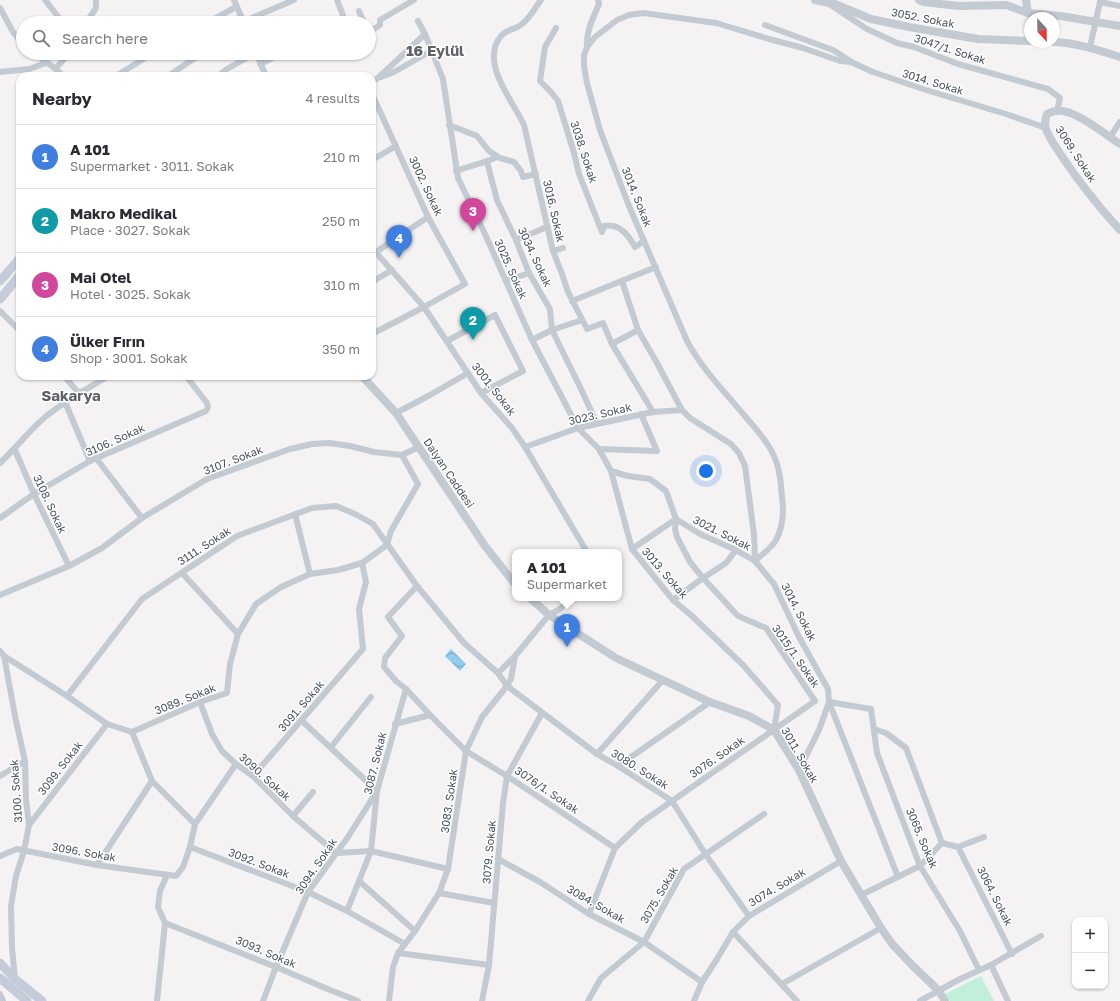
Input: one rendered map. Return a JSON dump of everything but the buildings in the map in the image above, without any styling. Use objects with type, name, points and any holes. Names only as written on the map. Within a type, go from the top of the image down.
[{"type":"main road","points":[[0,281],[16,263]]},
{"type":"main road","points":[[0,299],[16,281]]},
{"type":"main road","points":[[0,963],[15,979],[42,1001]]},
{"type":"main road","points":[[0,978],[26,1001]]},
{"type":"street","points":[[45,0],[58,16]]},
{"type":"street","points":[[91,16],[96,8],[96,0]]},
{"type":"street","points":[[257,16],[294,0]]},
{"type":"street","points":[[337,0],[343,16]]},
{"type":"street","points":[[376,28],[380,25],[380,20],[414,0]]},
{"type":"street","name":"3016. Sokak","points":[[541,0],[521,26],[509,29],[502,35],[495,45],[495,69],[524,125],[553,251],[572,301],[582,320]]},
{"type":"street","points":[[587,47],[586,38],[599,4],[598,0]]},
{"type":"street","name":"3052. Sokak","points":[[816,0],[835,4],[872,18],[909,27],[978,39],[1024,41]]},
{"type":"street","points":[[918,0],[923,2],[959,6],[1006,5],[1024,12]]},
{"type":"street","points":[[1026,0],[1028,12]]},
{"type":"street","name":"3047/1. Sokak","points":[[826,2],[867,29],[897,43],[914,47],[958,64],[1048,89],[1060,98],[1057,111]]},
{"type":"street","points":[[1090,47],[1100,2],[1120,6]]},
{"type":"street","points":[[217,16],[235,3],[240,16]]},
{"type":"street","points":[[0,8],[16,36]]},
{"type":"street","points":[[359,11],[361,16]]},
{"type":"street","name":"3014. Sokak","points":[[829,702],[828,689],[774,584],[755,561],[776,541],[782,524],[783,510],[781,480],[773,452],[762,436],[697,358],[687,341],[629,206],[600,130],[587,83],[584,66],[584,55],[587,47],[595,38],[617,20],[629,15],[643,13],[716,23],[803,48],[840,61],[851,62],[888,78],[1006,114],[1046,128]]},
{"type":"street","points":[[1060,16],[1120,26]]},
{"type":"street","name":"3025. Sokak","points":[[418,21],[425,34],[443,79],[458,178],[532,340],[578,428]]},
{"type":"street","points":[[765,25],[833,50],[851,62]]},
{"type":"street","name":"3038. Sokak","points":[[556,28],[545,47],[540,81],[558,101],[579,174],[602,232],[604,226],[610,225],[624,230],[635,247],[644,241]]},
{"type":"street","points":[[378,78],[425,34]]},
{"type":"street","points":[[1060,42],[1068,42],[1090,47],[1120,57]]},
{"type":"street","points":[[378,78],[394,72],[431,51]]},
{"type":"street","points":[[42,60],[46,64],[56,68],[60,72]]},
{"type":"street","points":[[56,68],[63,60]]},
{"type":"street","points":[[122,72],[142,60]]},
{"type":"street","points":[[174,72],[192,60]]},
{"type":"street","points":[[223,72],[243,60]]},
{"type":"street","points":[[259,60],[264,72]]},
{"type":"street","points":[[260,64],[268,60]]},
{"type":"street","points":[[0,72],[29,69],[46,64]]},
{"type":"street","name":"3002. Sokak","points":[[376,103],[428,217],[465,284],[424,307]]},
{"type":"street","name":"3069. Sokak","points":[[1120,144],[1088,122],[1068,112],[1057,111],[1047,114],[1044,120],[1052,141],[1090,196],[1120,230]]},
{"type":"street","points":[[1110,137],[1120,122]]},
{"type":"street","points":[[449,125],[477,136],[489,151],[498,157],[514,162],[521,171],[523,177],[536,174]]},
{"type":"street","points":[[376,158],[396,146]]},
{"type":"street","points":[[456,171],[487,162],[498,157]]},
{"type":"street","name":"3034. Sokak","points":[[487,162],[497,200],[516,240],[529,273],[550,309],[552,330],[597,424]]},
{"type":"street","points":[[376,249],[428,217]]},
{"type":"street","points":[[516,240],[547,228]]},
{"type":"street","points":[[553,251],[563,248]]},
{"type":"street","name":"3001. Sokak","points":[[376,252],[424,307],[481,393],[512,428],[525,447],[585,549]]},
{"type":"street","points":[[572,301],[656,267]]},
{"type":"street","points":[[376,280],[392,270]]},
{"type":"street","points":[[506,281],[529,273]]},
{"type":"street","points":[[622,281],[638,330],[657,362],[682,410],[690,418],[731,444],[739,453],[744,466],[754,536],[755,561]]},
{"type":"street","points":[[376,332],[424,307]]},
{"type":"street","points":[[0,311],[16,327]]},
{"type":"street","points":[[447,341],[495,315],[523,371],[481,393]]},
{"type":"street","points":[[532,340],[552,330],[582,320],[587,329],[603,323],[612,344],[654,412]]},
{"type":"street","points":[[612,344],[638,330]]},
{"type":"street","points":[[396,413],[468,373]]},
{"type":"street","points":[[68,380],[79,393]]},
{"type":"street","points":[[0,464],[43,419],[65,402],[101,380]]},
{"type":"street","name":"3106. Sokak","points":[[0,518],[34,494],[90,461],[206,411],[208,407],[207,403],[189,380]]},
{"type":"street","name":"Dalyan Caddesi","points":[[366,380],[396,413],[485,546],[512,580]]},
{"type":"street","points":[[65,402],[90,461]]},
{"type":"street","name":"3023. Sokak","points":[[525,447],[578,428],[641,414],[682,410]]},
{"type":"street","points":[[598,449],[657,451],[641,414]]},
{"type":"street","name":"3013. Sokak","points":[[578,428],[598,449],[611,471],[632,549],[673,600],[692,616],[743,665],[778,705],[774,730]]},
{"type":"street","name":"3107. Sokak","points":[[0,595],[69,566],[102,548],[142,518],[207,479],[290,449],[312,444],[329,443],[402,456]]},
{"type":"street","points":[[419,447],[402,456],[418,484],[391,530],[387,545],[417,586],[464,643],[498,673],[515,656]]},
{"type":"street","name":"3108. Sokak","points":[[15,450],[34,494],[69,566]]},
{"type":"street","points":[[96,458],[142,518]]},
{"type":"street","name":"3021. Sokak","points":[[611,471],[628,476],[650,479],[666,491],[676,519],[700,534],[736,550],[755,561]]},
{"type":"street","name":"3111. Sokak","points":[[67,696],[142,598],[237,536],[312,508],[336,506],[373,524],[387,545]]},
{"type":"street","points":[[295,514],[310,574]]},
{"type":"street","points":[[632,549],[676,519]]},
{"type":"street","points":[[676,519],[675,529],[680,545],[702,578]]},
{"type":"street","name":"3089. Sokak","points":[[132,732],[200,702],[227,693],[230,664],[238,634],[256,604],[281,588],[310,574],[338,570],[362,563],[387,545]]},
{"type":"street","points":[[673,600],[702,578],[726,563],[736,550]]},
{"type":"street","name":"3091. Sokak","points":[[253,776],[363,649],[359,609],[366,582],[362,563]]},
{"type":"street","points":[[182,573],[238,634]]},
{"type":"street","name":"3015/1. Sokak","points":[[702,578],[738,616],[766,628],[815,701],[774,730]]},
{"type":"street","name":"3076/1. Sokak","points":[[417,586],[388,617],[402,636],[385,658],[384,667],[466,751],[507,776],[615,848]]},
{"type":"street","points":[[533,601],[549,615]]},
{"type":"street","name":"3083. Sokak","points":[[388,1001],[393,967],[398,953],[415,931],[439,894],[448,869],[466,751],[482,716],[511,679],[515,656],[549,615],[560,610],[568,601]]},
{"type":"street","name":"3011. Sokak","points":[[549,615],[616,658],[710,702],[749,716],[774,730],[799,770],[841,861],[881,928],[912,966],[939,991],[944,1001]]},
{"type":"street","points":[[1,653],[107,724],[132,732],[152,781],[195,824]]},
{"type":"street","name":"3100. Sokak","points":[[1,653],[25,761],[26,799],[29,825],[24,851],[16,876],[11,906],[12,948],[15,979]]},
{"type":"street","name":"3080. Sokak","points":[[498,673],[507,686],[597,754],[672,801],[706,854],[749,916]]},
{"type":"street","points":[[597,754],[663,680]]},
{"type":"street","name":"3087. Sokak","points":[[347,911],[371,851],[377,791],[406,689]]},
{"type":"street","points":[[331,747],[371,697]]},
{"type":"street","name":"3090. Sokak","points":[[200,702],[212,734],[222,751],[236,764],[253,776],[293,816],[336,854]]},
{"type":"street","points":[[618,766],[710,702]]},
{"type":"street","points":[[799,770],[819,730],[829,702]]},
{"type":"street","points":[[829,702],[898,877]]},
{"type":"street","name":"3065. Sokak","points":[[829,702],[870,709],[877,753],[920,866],[960,931],[979,970]]},
{"type":"street","name":"3079. Sokak","points":[[482,1001],[488,965],[507,776],[542,713]]},
{"type":"street","points":[[395,724],[430,715]]},
{"type":"street","points":[[302,721],[377,791]]},
{"type":"street","name":"3099. Sokak","points":[[29,825],[107,724]]},
{"type":"street","points":[[874,729],[886,733],[906,748],[942,843]]},
{"type":"street","name":"3076. Sokak","points":[[589,914],[615,848],[642,822],[774,730]]},
{"type":"street","points":[[0,776],[25,761]]},
{"type":"street","points":[[157,1001],[165,923],[158,907],[160,891],[167,875],[176,876],[183,867],[190,847],[195,824],[236,764]]},
{"type":"street","points":[[97,865],[152,781]]},
{"type":"street","name":"3094. Sokak","points":[[264,1001],[276,966],[308,892],[348,837],[377,791]]},
{"type":"street","points":[[293,816],[313,792]]},
{"type":"street","name":"3075. Sokak","points":[[588,1001],[601,978],[644,942],[684,869],[764,814]]},
{"type":"street","points":[[942,843],[958,847],[984,837]]},
{"type":"street","points":[[861,895],[920,866],[942,843]]},
{"type":"street","name":"3092. Sokak","points":[[190,847],[308,892],[347,911],[405,944]]},
{"type":"street","name":"3064. Sokak","points":[[958,847],[1012,954]]},
{"type":"street","name":"3096. Sokak","points":[[0,856],[17,849],[97,865],[167,875]]},
{"type":"street","points":[[336,854],[371,851],[448,869]]},
{"type":"street","name":"3084. Sokak","points":[[498,859],[540,882],[589,914],[644,942],[702,982]]},
{"type":"street","name":"3074. Sokak","points":[[694,1001],[702,982],[733,932],[749,916],[841,861]]},
{"type":"street","points":[[359,881],[415,931]]},
{"type":"street","points":[[439,894],[494,902]]},
{"type":"street","name":"3093. Sokak","points":[[165,923],[276,966],[358,1001]]},
{"type":"street","points":[[782,984],[881,928]]},
{"type":"street","points":[[733,932],[797,1001]]},
{"type":"street","points":[[920,1001],[1012,954],[1041,936]]},
{"type":"street","points":[[398,953],[488,965]]},
{"type":"street","points":[[991,965],[1008,1001]]},
{"type":"street","points":[[0,994],[3,1001]]},
{"type":"green space","points":[[981,976],[994,1001],[950,1001],[945,994]]},
{"type":"water","points":[[451,649],[466,664],[460,671],[445,656]]},
{"type":"place","name":"Mai Otel","points":[[473,231]]},
{"type":"place","name":"Ülker Fırın","points":[[399,258]]},
{"type":"place","name":"Makro Medikal","points":[[473,340]]},
{"type":"place","name":"A 101","points":[[567,647]]},
{"type":"district","name":"16 Eylül","points":[[435,51]]},
{"type":"district","name":"Sakarya","points":[[71,396]]}]
